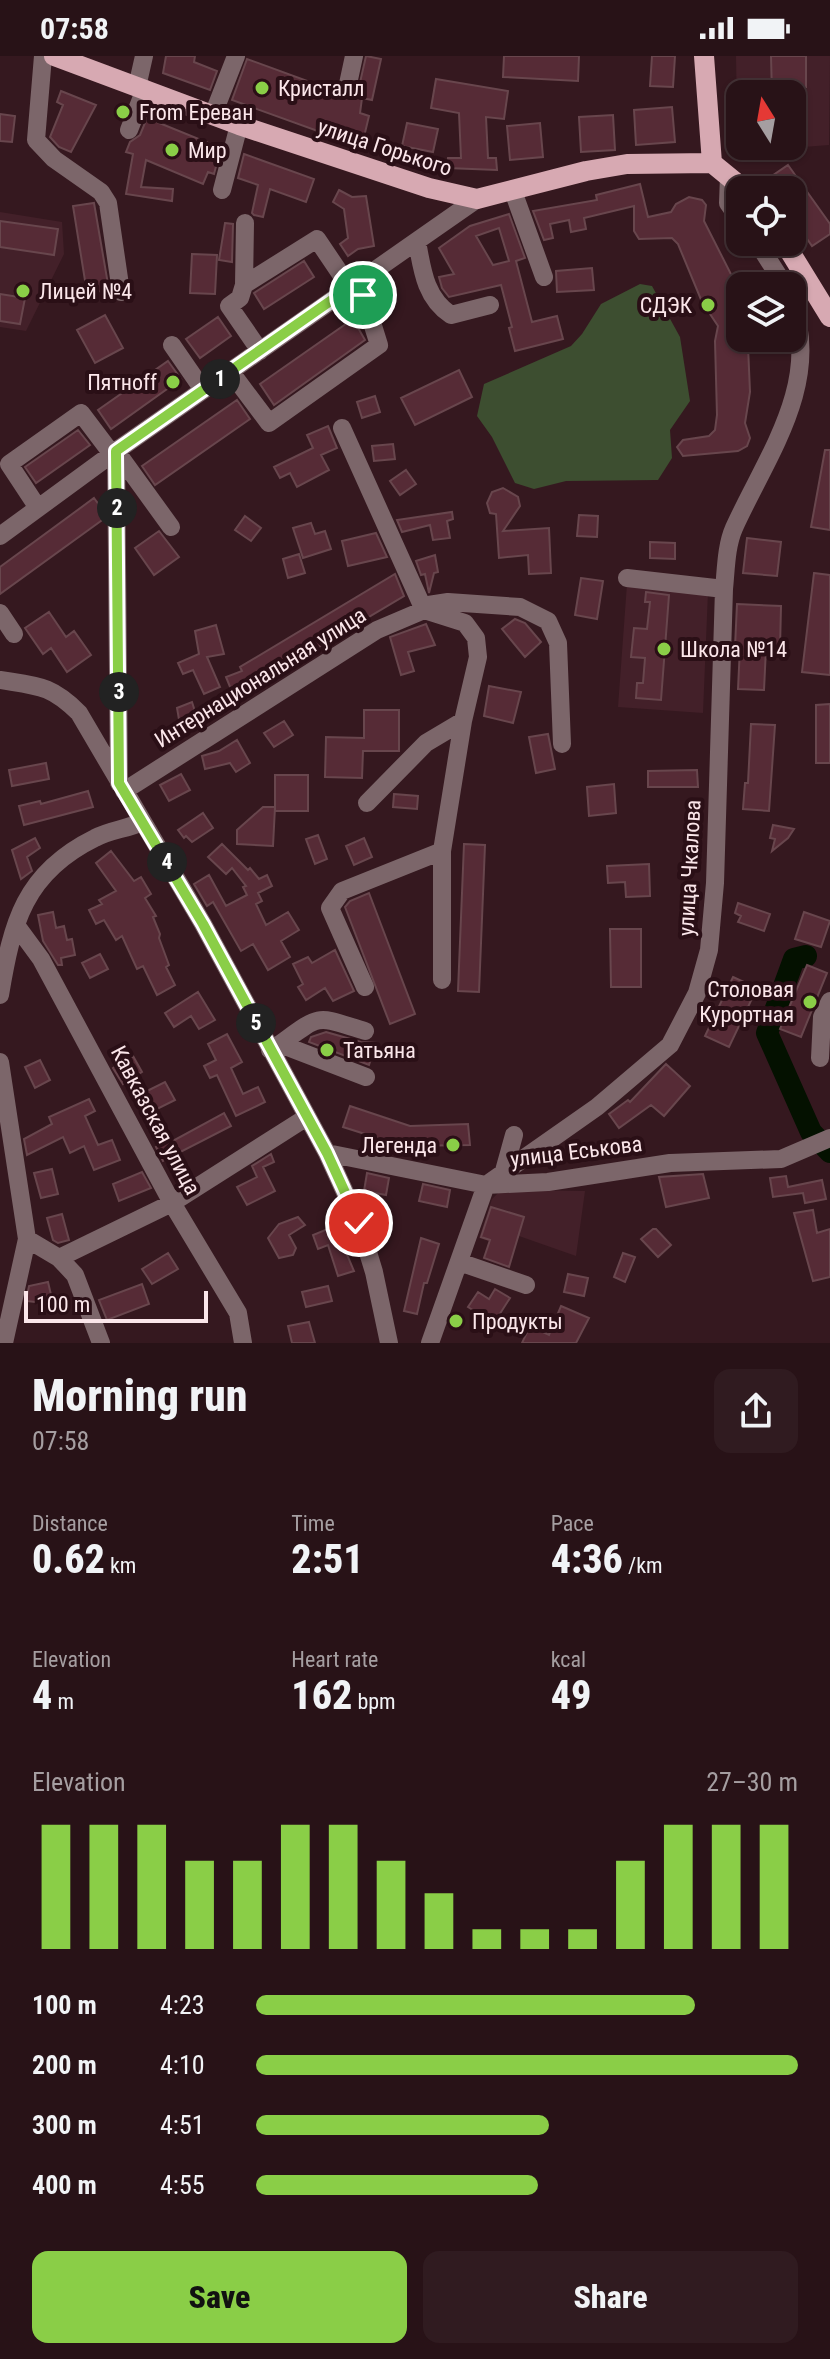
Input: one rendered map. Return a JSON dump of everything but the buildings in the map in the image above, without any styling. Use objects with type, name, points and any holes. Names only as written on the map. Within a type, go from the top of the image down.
[{"type":"main road","name":"улица Горького","points":[[54,56],[239,125],[429,188],[477,199],[586,171],[627,164],[720,169]]},
{"type":"main road","points":[[704,56],[720,169],[728,176]]},
{"type":"main road","points":[[793,256],[830,317]]},
{"type":"street","points":[[43,56],[36,140],[54,159],[101,192],[108,203],[121,292]]},
{"type":"street","points":[[129,130],[141,88],[144,56]]},
{"type":"street","points":[[213,115],[236,56]]},
{"type":"street","points":[[348,84],[354,56]]},
{"type":"street","points":[[222,190],[239,125]]},
{"type":"street","points":[[720,169],[726,194]]},
{"type":"street","points":[[513,191],[544,277]]},
{"type":"street","points":[[0,536],[477,199]]},
{"type":"street","points":[[245,223],[244,285],[240,298],[229,306],[260,351]]},
{"type":"street","points":[[230,371],[269,423],[379,345],[354,285],[317,239],[244,285]]},
{"type":"street","points":[[417,241],[424,278],[440,308],[451,315],[490,305]]},
{"type":"street","points":[[172,345],[203,390]]},
{"type":"street","name":"улица Чкалова","points":[[486,1185],[597,1107],[670,1045],[697,993],[709,950],[715,883],[724,589],[732,534],[778,444],[793,403],[800,352]]},
{"type":"street","points":[[38,508],[9,464],[81,413],[171,527]]},
{"type":"street","points":[[342,428],[423,608],[465,623],[476,638],[478,657],[463,721],[442,851],[442,980]]},
{"type":"street","points":[[114,453],[122,787]]},
{"type":"street","points":[[627,578],[724,589]]},
{"type":"street","name":"Интернациональная улица","points":[[122,787],[377,630],[423,608],[448,602],[520,607],[548,621],[558,643],[562,744]]},
{"type":"street","points":[[0,613],[14,634]]},
{"type":"street","points":[[0,680],[35,685],[60,694],[79,713],[203,924],[275,1047],[359,1223],[374,1272],[389,1343]]},
{"type":"street","points":[[367,803],[426,743],[463,721]]},
{"type":"street","points":[[0,995],[16,925],[25,899],[40,877],[65,856],[97,837],[142,822]]},
{"type":"street","points":[[365,987],[330,908],[342,891],[442,851]]},
{"type":"street","name":"Кавказская улица","points":[[16,925],[41,959],[172,1203],[238,1313],[243,1343]]},
{"type":"street","points":[[820,1058],[822,1017],[830,1001]]},
{"type":"street","points":[[275,1047],[314,1019],[324,1018],[365,1031]]},
{"type":"street","points":[[275,1047],[366,1077]]},
{"type":"street","points":[[0,1064],[27,1239],[4,1343]]},
{"type":"street","points":[[59,1258],[172,1203],[307,1117]]},
{"type":"street","points":[[504,1171],[514,1135]]},
{"type":"street","name":"улица Еськова","points":[[327,1153],[486,1185],[548,1182],[670,1163],[781,1159],[830,1138]]},
{"type":"street","points":[[430,1343],[486,1185]]},
{"type":"street","points":[[27,1239],[59,1258],[75,1275],[101,1343]]},
{"type":"street","points":[[459,1262],[526,1285]]},
{"type":"shaded area","points":[[736,56],[830,56],[829,145],[806,147],[806,80],[736,80]]},
{"type":"shaded area","name":"Лицей №4","points":[[0,212],[62,222],[64,254],[26,331],[0,327]]},
{"type":"shaded area","name":"Школа №14","points":[[627,584],[708,592],[703,713],[618,707]]},
{"type":"shaded area","points":[[501,1190],[585,1191],[576,1256],[519,1236],[514,1249],[479,1238],[492,1199]]},
{"type":"green space","points":[[640,284],[652,286],[680,337],[690,401],[670,430],[672,458],[658,480],[566,481],[534,489],[515,483],[492,437],[477,416],[484,384],[571,346],[601,304]]},
{"type":"waterway","points":[[806,956],[794,959],[767,1033],[811,1132],[830,1152]]},
{"type":"place","name":"Кристалл","points":[[262,88]]},
{"type":"place","name":"From Ереван","points":[[123,112]]},
{"type":"place","name":"Мир","points":[[172,150]]},
{"type":"place","name":"Лицей №4","points":[[23,291]]},
{"type":"place","name":"СДЭК","points":[[708,305]]},
{"type":"place","name":"Пятнoff","points":[[173,382]]},
{"type":"place","name":"Школа №14","points":[[664,649]]},
{"type":"place","name":"Столовая Курортная","points":[[810,1002]]},
{"type":"place","name":"Татьяна","points":[[327,1050]]},
{"type":"place","name":"Легенда","points":[[453,1145]]},
{"type":"place","name":"Продукты","points":[[456,1321]]},
{"type":"route","points":[[359,1223],[327,1153],[203,924],[119,783],[116,451],[359,281],[363,295]]}]
